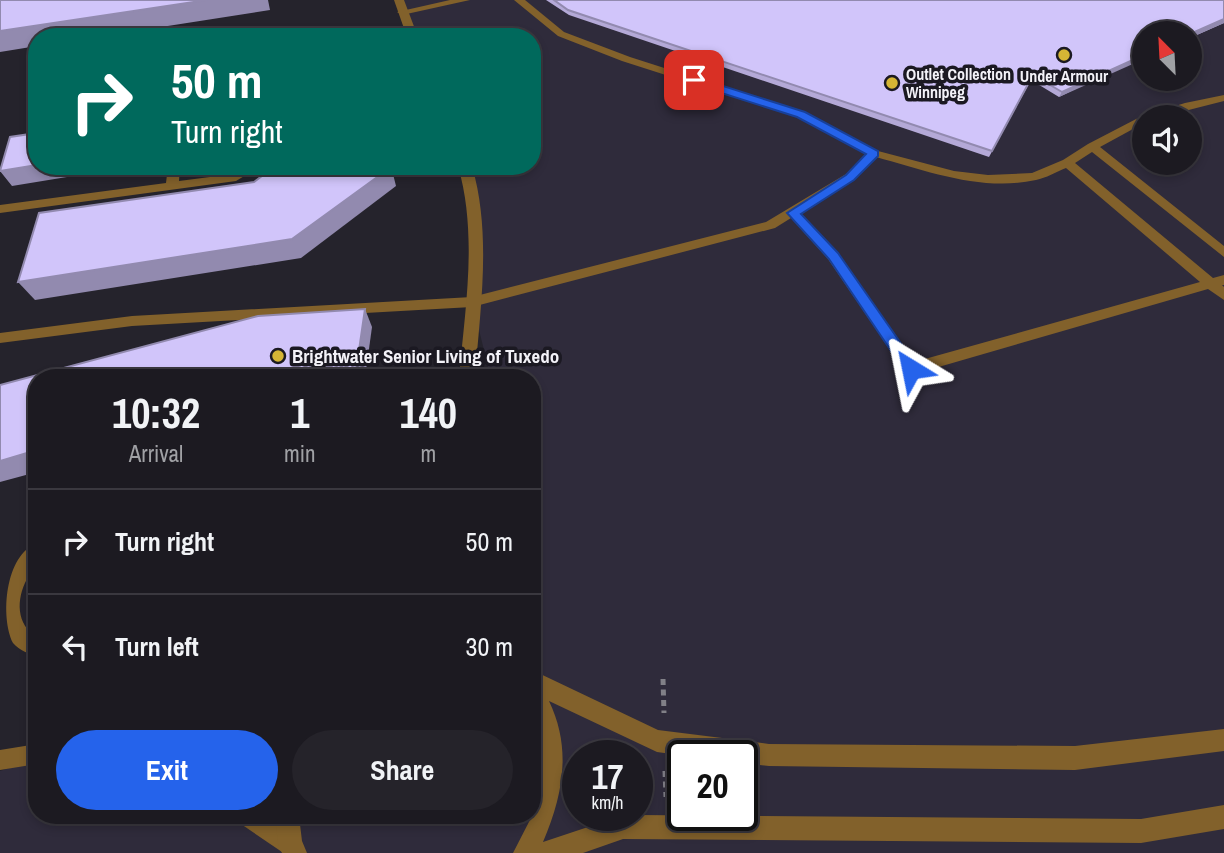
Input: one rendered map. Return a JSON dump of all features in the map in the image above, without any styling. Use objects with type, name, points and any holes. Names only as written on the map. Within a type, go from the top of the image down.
[{"type":"street","points":[[400,6],[409,28]]},
{"type":"street","points":[[468,369],[477,235],[474,189],[469,175]]},
{"type":"street","points":[[541,685],[657,741],[769,755],[1074,758],[1224,740]]},
{"type":"street","points":[[541,706],[552,741],[552,780],[541,823]]},
{"type":"street","points":[[548,853],[623,827],[1141,831],[1223,819]]},
{"type":"street","points":[[288,824],[293,849]]},
{"type":"street","points":[[524,853],[540,824]]},
{"type":"lane","points":[[400,6],[465,0]]},
{"type":"lane","points":[[519,0],[561,34],[626,59],[801,115],[874,153],[954,175],[988,179],[1034,177],[1067,163],[1092,146],[1132,125]]},
{"type":"lane","points":[[1189,105],[1224,99]]},
{"type":"lane","points":[[1092,146],[1224,253]]},
{"type":"lane","points":[[0,338],[132,321],[472,302],[770,225],[850,177],[874,153]]},
{"type":"lane","points":[[1067,163],[1218,282],[1224,295]]},
{"type":"lane","points":[[172,186],[173,175]]},
{"type":"lane","points":[[0,209],[239,175]]},
{"type":"lane","points":[[793,213],[834,256],[911,369],[1218,282]]},
{"type":"lane","points":[[28,563],[18,576],[9,599],[5,621],[28,643]]},
{"type":"lane","points":[[0,760],[28,755]]},
{"type":"lane","points":[[260,824],[293,849]]},
{"type":"shaded area","points":[[399,0],[1224,0],[1224,853],[0,853],[0,771],[28,762],[28,824],[541,824],[541,369],[489,369],[472,302],[465,175],[541,175],[541,28],[410,28]]},
{"type":"building","points":[[0,0],[207,0],[0,31]]},
{"type":"building","name":"Outlet Collection Winnipeg","points":[[554,0],[1224,0],[1224,19],[1202,29],[1202,21],[1132,21],[1132,60],[1062,92],[1033,75],[992,151],[568,10]]},
{"type":"building","points":[[28,134],[28,166],[0,171],[10,137]]},
{"type":"building","points":[[263,175],[380,175],[292,239],[18,282],[39,213],[254,182]]},
{"type":"building","points":[[365,309],[356,369],[60,369],[258,316]]},
{"type":"building","points":[[28,378],[28,453],[0,461],[0,385]]},
{"type":"place","name":"Under Armour","points":[[1064,55]]},
{"type":"place","name":"Outlet Collection Winnipeg","points":[[892,83]]},
{"type":"place","name":"Brightwater Senior Living of Tuxedo","points":[[278,356]]},
{"type":"route","points":[[694,80],[801,115],[874,153],[850,177],[793,213],[834,256],[911,369]]}]
